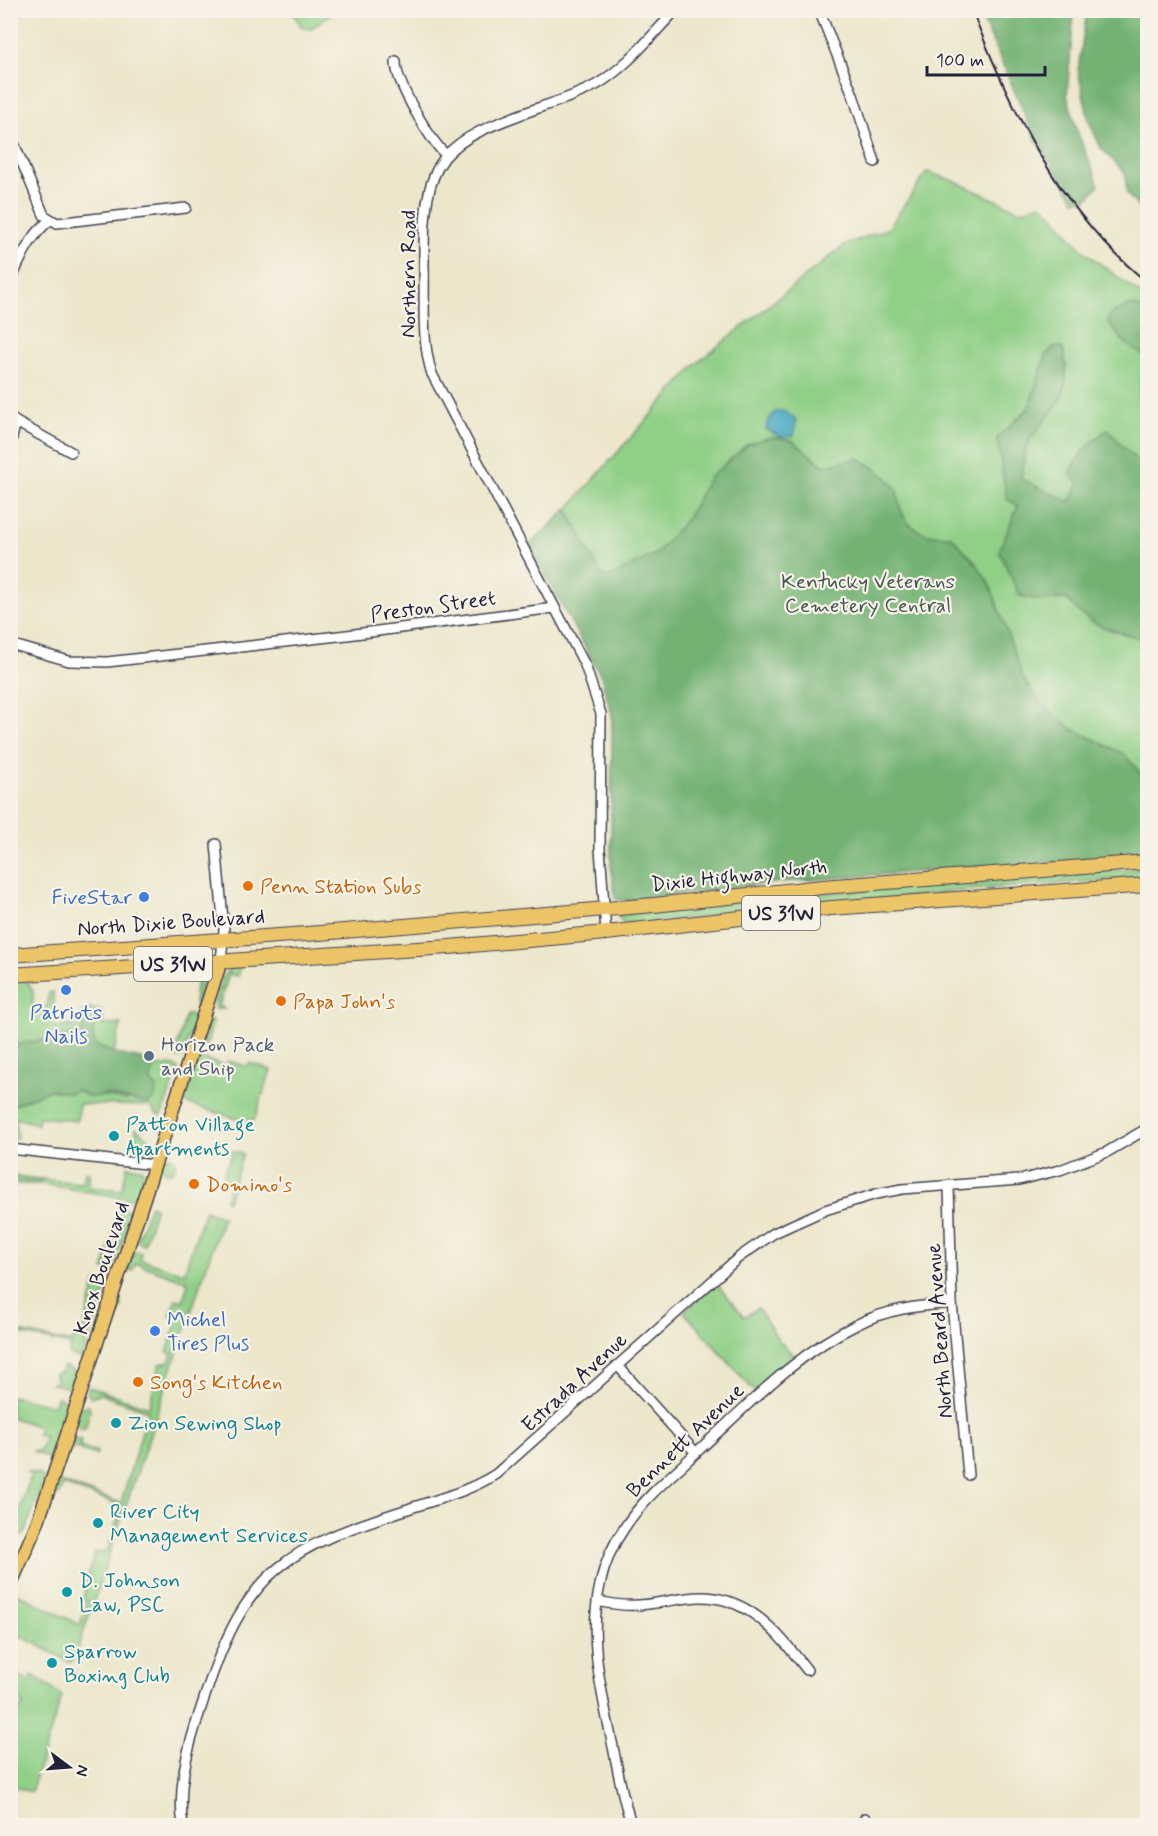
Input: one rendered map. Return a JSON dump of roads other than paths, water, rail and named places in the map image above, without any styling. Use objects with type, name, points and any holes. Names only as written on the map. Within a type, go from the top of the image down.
[{"type":"highway","name":"Dixie Highway North","points":[[335,932],[822,887],[1148,862]]},
{"type":"highway","name":"Dixie Highway North","points":[[335,953],[606,933],[831,908],[1148,885]]},
{"type":"highway","name":"North Dixie Boulevard","points":[[10,954],[335,932]]},
{"type":"highway","name":"North Dixie Boulevard","points":[[10,975],[335,953]]},
{"type":"main road","name":"Knox Boulevard","points":[[10,1586],[43,1508],[221,961]]},
{"type":"street","name":"Northern Road","points":[[554,608],[455,422],[428,362],[425,336],[425,213],[432,180],[446,155],[458,143],[481,129],[601,82],[626,62],[676,10]]},
{"type":"street","points":[[819,10],[853,95],[875,162]]},
{"type":"street","points":[[396,61],[398,76],[436,145],[446,155]]},
{"type":"street","points":[[10,134],[22,156],[36,200],[50,220]]},
{"type":"street","points":[[10,283],[21,257],[36,234],[50,220],[74,221],[186,208]]},
{"type":"street","points":[[10,445],[13,420],[71,452]]},
{"type":"street","points":[[554,608],[585,665],[600,707],[600,848],[606,933]]},
{"type":"street","name":"Preston Street","points":[[10,644],[62,659],[100,662],[359,634],[554,608]]},
{"type":"street","points":[[216,844],[224,940],[221,961]]},
{"type":"street","name":"Estrada Avenue","points":[[183,1826],[182,1795],[186,1759],[217,1661],[242,1606],[271,1572],[308,1546],[334,1533],[484,1482],[510,1464],[738,1258],[774,1233],[825,1210],[863,1197],[902,1189],[1019,1180],[1060,1170],[1107,1152],[1148,1128]]},
{"type":"street","points":[[10,1149],[155,1166]]},
{"type":"street","name":"North Beard Avenue","points":[[949,1185],[952,1303],[968,1475]]},
{"type":"street","name":"Bennett Avenue","points":[[632,1826],[624,1799],[597,1666],[594,1628],[597,1601],[609,1557],[624,1528],[648,1498],[765,1389],[830,1339],[856,1324],[889,1312],[952,1303]]},
{"type":"street","points":[[618,1366],[696,1453]]},
{"type":"street","points":[[597,1601],[638,1607],[690,1597],[731,1602],[751,1611],[769,1624],[807,1670]]},
{"type":"water","points":[[784,411],[796,419],[794,436],[781,437],[766,429],[768,421],[775,412]]},
{"type":"railway","points":[[972,10],[1022,123],[1064,193],[1089,225],[1148,283]]},
{"type":"place","name":"Penn Station Subs","points":[[248,886]]},
{"type":"place","name":"FiveStar","points":[[144,897]]},
{"type":"place","name":"Patriots Nails","points":[[66,990]]},
{"type":"place","name":"Papa John's","points":[[281,1001]]},
{"type":"place","name":"Horizon Pack and Ship","points":[[149,1056]]},
{"type":"place","name":"Patton Village Apartments","points":[[114,1136]]},
{"type":"place","name":"Domino's","points":[[194,1184]]},
{"type":"place","name":"Michel Tires Plus","points":[[155,1331]]},
{"type":"place","name":"Song's Kitchen","points":[[138,1382]]},
{"type":"place","name":"Zion Sewing Shop","points":[[116,1423]]},
{"type":"place","name":"River City Management Services","points":[[98,1523]]},
{"type":"place","name":"D. Johnson Law, PSC","points":[[67,1592]]},
{"type":"place","name":"Sparrow Boxing Club","points":[[52,1663]]},
{"type":"park label","name":"Kentucky Veterans Cemetery Central","points":[[868,593]]}]
